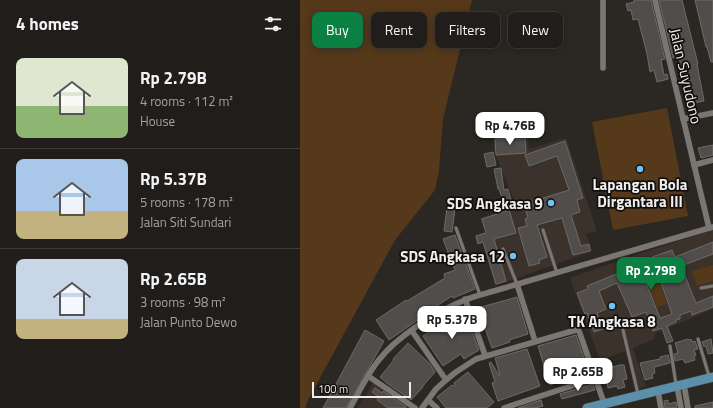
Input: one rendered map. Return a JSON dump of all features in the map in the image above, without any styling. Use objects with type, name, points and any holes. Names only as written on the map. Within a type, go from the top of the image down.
[{"type":"main road","points":[[587,408],[604,403],[616,404],[638,395],[711,378]]},
{"type":"street","points":[[603,0],[603,68]]},
{"type":"street","name":"Jalan Suyudono","points":[[655,0],[694,165],[711,227]]},
{"type":"street","points":[[683,119],[713,113]]},
{"type":"street","points":[[694,165],[713,160]]},
{"type":"street","points":[[350,408],[368,376],[385,352],[394,343],[443,310],[466,299],[711,227]]},
{"type":"street","points":[[517,284],[535,341]]},
{"type":"street","points":[[466,299],[485,355]]},
{"type":"street","points":[[412,330],[446,380]]},
{"type":"street","points":[[422,408],[446,380],[466,364],[485,355],[578,330],[604,403]]},
{"type":"street","points":[[368,376],[415,408]]},
{"type":"street","points":[[504,408],[596,378]]},
{"type":"street","points":[[680,385],[681,408]]},
{"type":"street","points":[[680,385],[688,408]]},
{"type":"street","points":[[658,391],[661,408]]},
{"type":"street","points":[[428,400],[437,408]]},
{"type":"lane","points":[[456,228],[480,295]]},
{"type":"lane","points":[[543,230],[557,273]]},
{"type":"lane","points":[[503,249],[517,284]]},
{"type":"lane","points":[[701,288],[713,286]]},
{"type":"lane","points":[[623,330],[638,395]]},
{"type":"lane","points":[[698,340],[711,378]]},
{"type":"lane","points":[[670,346],[680,385]]},
{"type":"shaded area","points":[[300,0],[472,0],[469,12],[435,12],[435,48],[460,48],[443,119],[439,171],[435,190],[395,240],[305,408],[300,408]]},
{"type":"shaded area","name":"Lapangan Bola Dirgantara III","points":[[667,108],[688,216],[613,230],[592,122]]},
{"type":"shaded area","name":"SDS Angkasa 9","points":[[528,134],[529,149],[566,138],[597,231],[586,234],[593,251],[495,286],[483,243],[477,244],[475,235],[485,232],[480,218],[517,207],[496,156],[494,137]]},
{"type":"shaded area","points":[[713,230],[713,309],[654,334],[655,339],[633,348],[646,386],[639,389],[625,351],[600,360],[570,278]]},
{"type":"shaded area","points":[[713,265],[713,281],[697,286],[692,271]]},
{"type":"shaded area","points":[[658,278],[667,304],[657,307],[647,282]]},
{"type":"shaded area","points":[[374,381],[412,408],[358,408]]},
{"type":"building","points":[[634,0],[651,0],[665,59],[661,60],[664,75],[667,74],[668,79],[657,82],[654,70],[650,72],[638,19],[633,20],[631,10],[628,11],[626,4],[634,2]]},
{"type":"building","points":[[659,0],[682,0],[698,64],[704,101],[689,104],[679,57],[673,58]]},
{"type":"building","points":[[695,0],[713,0],[713,62],[711,62],[706,47]]},
{"type":"building","points":[[525,137],[526,153],[496,155],[495,139]]},
{"type":"building","points":[[565,141],[583,198],[577,200],[580,212],[571,215],[581,246],[589,244],[590,251],[573,255],[562,218],[537,225],[547,257],[539,260],[540,263],[529,266],[518,228],[527,226],[525,219],[528,218],[524,204],[569,190],[557,156],[529,166],[525,155]]},
{"type":"building","points":[[713,145],[713,155],[701,158],[698,148]]},
{"type":"building","points":[[493,152],[496,165],[487,167],[484,154]]},
{"type":"building","points":[[501,168],[504,190],[508,189],[513,207],[506,209],[498,189],[494,169]]},
{"type":"building","points":[[447,208],[455,209],[452,232],[444,231]]},
{"type":"building","points":[[509,210],[516,233],[494,239],[506,281],[496,284],[483,242],[478,244],[476,236],[486,233],[482,219]]},
{"type":"building","points":[[455,235],[475,289],[453,298],[452,296],[418,318],[419,319],[389,340],[376,320],[406,300],[407,301],[445,278],[444,274],[455,270],[443,239]]},
{"type":"building","points":[[713,242],[713,254],[681,266],[696,303],[713,296],[713,307],[692,315],[691,311],[680,315],[680,319],[667,326],[673,341],[667,343],[662,328],[653,331],[646,312],[632,317],[617,283],[599,291],[606,309],[597,313],[603,329],[594,332],[577,293],[588,289],[587,286],[631,268],[629,264],[637,260],[660,318],[672,314],[652,257],[672,250],[675,257]]},
{"type":"building","points":[[517,297],[528,334],[509,340],[510,342],[492,348],[478,308]]},
{"type":"building","points":[[458,311],[473,334],[479,350],[464,359],[461,354],[443,366],[423,336]]},
{"type":"building","points":[[365,330],[384,341],[346,408],[323,408]]},
{"type":"building","points":[[576,335],[589,372],[550,385],[538,346]]},
{"type":"building","points":[[691,339],[692,342],[695,341],[698,349],[694,350],[696,355],[694,356],[695,360],[685,363],[683,359],[675,361],[674,354],[678,353],[675,343]]},
{"type":"building","points":[[711,339],[713,353],[708,354],[706,346],[704,347],[702,342]]},
{"type":"building","points":[[408,343],[430,364],[435,372],[411,400],[380,377],[394,360],[393,359]]},
{"type":"building","points":[[527,349],[540,386],[498,401],[492,383],[495,382],[489,363],[491,362],[500,375],[495,358]]},
{"type":"building","points":[[668,355],[670,363],[654,367],[655,373],[652,374],[653,378],[645,380],[640,363],[660,359],[660,357]]},
{"type":"building","points":[[624,365],[627,379],[623,380],[625,387],[618,389],[617,386],[608,388],[604,369]]},
{"type":"building","points":[[468,372],[494,402],[487,408],[446,408],[437,397],[452,385],[455,385],[454,383]]},
{"type":"building","points":[[593,384],[595,390],[562,399],[560,394]]},
{"type":"building","points":[[375,388],[382,393],[383,391],[406,407],[388,408],[377,400],[379,397],[372,392]]},
{"type":"building","points":[[541,400],[543,406],[535,408],[518,408]]},
{"type":"building","points":[[668,400],[668,404],[676,402],[677,408],[665,408],[664,401]]},
{"type":"building","points":[[713,402],[713,408],[695,408],[695,406]]},
{"type":"place","name":"Lapangan Bola Dirgantara III","points":[[640,169]]},
{"type":"place","name":"SDS Angkasa 9","points":[[551,203]]},
{"type":"place","name":"SDS Angkasa 12","points":[[513,256]]},
{"type":"place","name":"TK Angkasa 8","points":[[612,306]]}]
